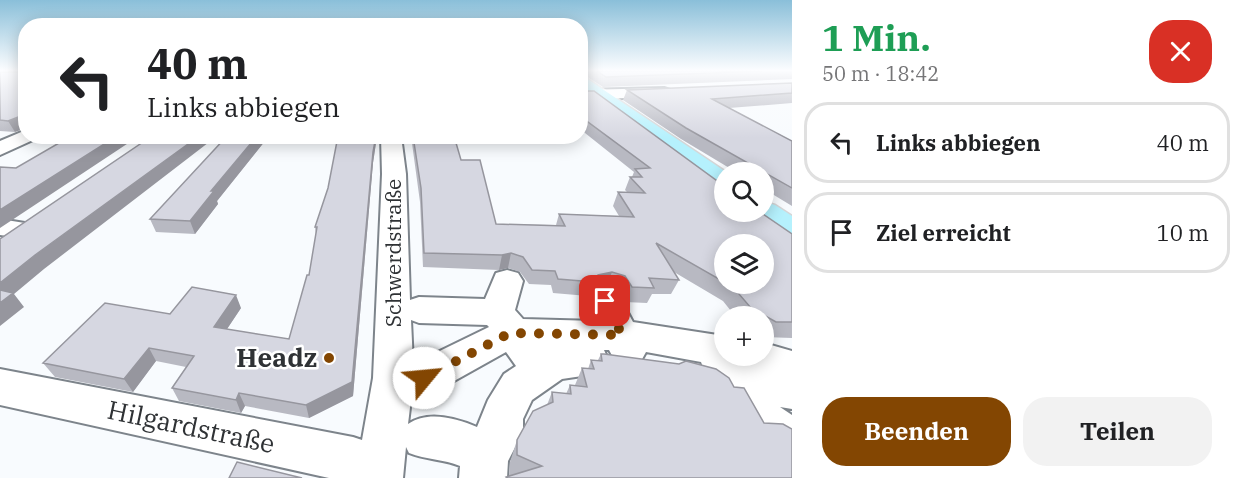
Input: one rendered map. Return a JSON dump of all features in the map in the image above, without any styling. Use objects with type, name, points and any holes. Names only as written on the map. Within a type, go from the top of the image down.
[{"type":"main road","points":[[591,95],[714,177]]},
{"type":"main road","points":[[774,218],[792,230]]},
{"type":"street","points":[[591,95],[641,93]]},
{"type":"street","points":[[0,149],[18,140]]},
{"type":"street","name":"Schwerdstraße","points":[[379,478],[393,378],[394,174],[392,144]]},
{"type":"street","points":[[505,309],[542,370]]},
{"type":"street","points":[[424,378],[505,309]]},
{"type":"street","points":[[420,310],[505,309],[629,353],[763,370],[752,412],[792,438]]},
{"type":"street","points":[[425,438],[486,444],[518,387],[542,370],[557,363],[629,353]]},
{"type":"street","name":"Hilgardstraße","points":[[0,387],[353,460],[379,478]]},
{"type":"building","points":[[0,93],[18,93],[18,117],[8,121],[0,120]]},
{"type":"building","points":[[588,93],[597,93],[714,179],[714,222],[774,222],[792,234],[792,322],[776,322],[774,321],[774,306],[749,306],[739,294],[774,294],[774,234],[714,234],[714,276],[656,243],[679,280],[649,278],[654,288],[632,287],[625,276],[612,272],[598,275],[594,282],[558,279],[555,271],[532,270],[523,257],[511,253],[502,255],[424,253],[421,188],[414,144],[456,144],[461,160],[480,160],[496,224],[565,226],[559,214],[634,217],[618,192],[645,193],[630,177],[642,177],[635,169],[650,168],[588,122]]},
{"type":"building","points":[[632,93],[788,93],[712,99],[792,141],[792,188],[774,178],[774,162],[746,162],[686,128]]},
{"type":"building","points":[[57,144],[104,144],[0,210],[0,167],[16,168]]},
{"type":"building","points":[[140,144],[188,144],[0,283],[0,239]]},
{"type":"building","points":[[220,144],[250,144],[211,191],[214,191],[190,221],[150,219]]},
{"type":"building","points":[[336,144],[374,144],[352,382],[306,405],[239,393],[236,400],[172,388],[194,356],[149,348],[124,379],[43,363],[105,303],[170,314],[192,287],[236,295],[214,327],[289,339],[307,275],[309,275],[317,227],[315,227],[328,188]]},
{"type":"building","points":[[0,290],[13,293],[0,303]]},
{"type":"building","points":[[601,354],[679,364],[686,361],[716,369],[729,378],[734,387],[744,388],[764,423],[783,424],[792,429],[792,478],[507,478],[542,466],[517,455],[517,440],[533,411],[553,402],[552,392],[571,394],[570,385],[587,387],[582,368],[594,369],[591,360],[602,361]]},
{"type":"building","points":[[237,462],[302,478],[229,478]]},
{"type":"place","name":"Headz","points":[[329,358]]},
{"type":"route","points":[[424,378],[510,333],[622,335],[605,301]]}]
